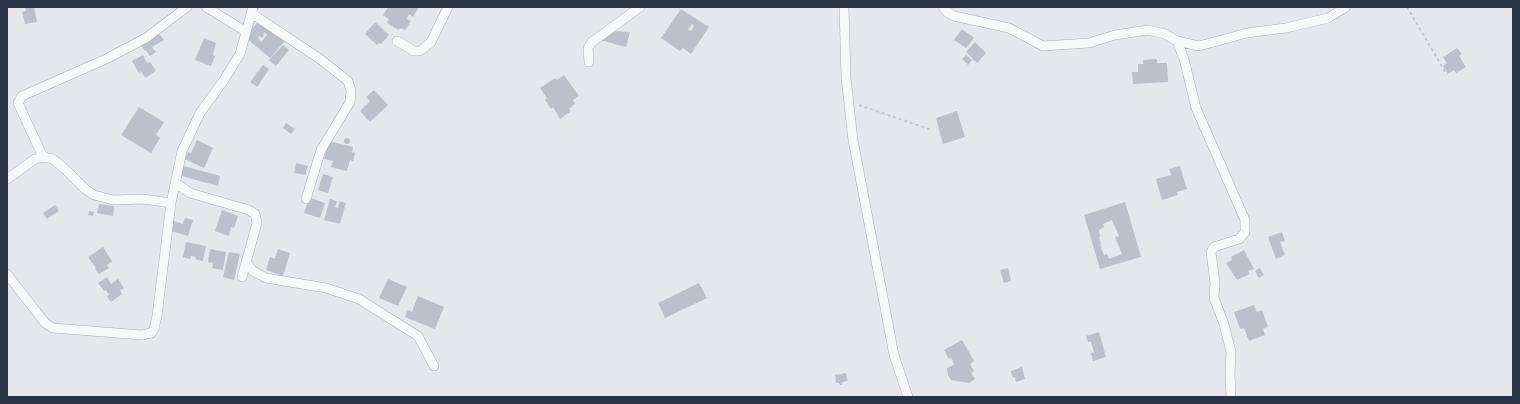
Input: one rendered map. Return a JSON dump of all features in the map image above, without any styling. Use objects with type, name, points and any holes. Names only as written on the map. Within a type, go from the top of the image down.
[{"type":"street","points":[[43,157],[18,103],[22,96],[106,59],[146,38],[187,7]]},
{"type":"street","points":[[206,7],[245,31]]},
{"type":"street","points":[[396,41],[414,51],[420,51],[431,42],[448,7]]},
{"type":"street","points":[[589,62],[588,48],[592,42],[640,7]]},
{"type":"street","points":[[844,7],[846,78],[853,140],[894,355],[908,397]]},
{"type":"street","points":[[943,7],[947,12],[954,16],[1009,28],[1043,46],[1089,43],[1116,35],[1148,30],[1165,34],[1177,41],[1199,46],[1247,33],[1286,28],[1328,18],[1346,7]]},
{"type":"street","points":[[7,274],[45,323],[53,328],[142,335],[151,333],[157,316],[171,203],[182,151],[200,113],[224,80],[240,54],[245,31],[252,10],[348,81],[352,90],[350,102],[321,150],[306,199]]},
{"type":"street","points":[[1177,41],[1184,60],[1196,108],[1245,220],[1245,232],[1239,239],[1214,247],[1211,252],[1215,283],[1214,298],[1224,324],[1231,352],[1230,374],[1232,397]]},
{"type":"street","points":[[7,180],[35,159],[43,157],[53,159],[85,189],[94,195],[113,200],[143,199],[171,203]]},
{"type":"street","points":[[176,183],[190,193],[249,210],[255,214],[257,223],[242,277]]},
{"type":"street","points":[[246,262],[253,271],[266,278],[326,288],[359,299],[418,336],[434,366]]},
{"type":"path","points":[[1407,7],[1447,76]]},
{"type":"path","points":[[848,102],[932,130]]},
{"type":"building","points":[[25,7],[34,7],[37,22],[25,24],[22,12],[26,11]]},
{"type":"building","points":[[388,7],[419,7],[413,17],[409,14],[407,19],[411,21],[405,30],[400,28],[399,30],[387,23],[389,19],[383,15]]},
{"type":"building","points":[[681,9],[709,27],[691,54],[683,48],[680,51],[661,38]],"holes":[[[692,24],[694,26],[691,31],[688,30]]]},
{"type":"building","points":[[260,20],[285,41],[270,58],[245,37]],"holes":[[[265,32],[267,35],[261,42],[258,37],[260,36],[261,38],[264,36],[263,34]]]},
{"type":"building","points":[[375,22],[389,35],[381,44],[379,43],[377,45],[365,34]]},
{"type":"building","points":[[962,29],[974,38],[966,48],[954,40]]},
{"type":"building","points":[[610,31],[630,32],[626,47],[600,40]]},
{"type":"building","points":[[159,34],[164,40],[152,47],[156,52],[150,56],[141,45]]},
{"type":"building","points":[[204,38],[216,43],[213,55],[215,56],[211,66],[195,60]]},
{"type":"building","points":[[975,42],[986,53],[977,63],[966,52]]},
{"type":"building","points":[[283,45],[289,50],[276,66],[269,60]]},
{"type":"building","points":[[1457,48],[1462,54],[1459,56],[1466,67],[1456,73],[1454,70],[1448,74],[1443,66],[1447,63],[1443,57]]},
{"type":"building","points":[[143,55],[147,63],[150,62],[156,71],[145,78],[141,71],[139,73],[132,61]]},
{"type":"building","points":[[966,55],[972,60],[968,65],[962,59]]},
{"type":"building","points":[[1157,59],[1157,63],[1167,63],[1168,82],[1133,84],[1132,72],[1138,72],[1138,64],[1143,64],[1143,60]]},
{"type":"building","points":[[263,65],[269,69],[257,87],[250,82]]},
{"type":"building","points":[[564,75],[579,96],[573,100],[575,104],[569,109],[571,111],[560,119],[553,107],[551,109],[545,100],[547,98],[540,88],[555,78],[557,80]]},
{"type":"building","points":[[374,90],[388,105],[370,122],[360,111],[370,101],[366,97]]},
{"type":"building","points":[[139,107],[164,122],[156,135],[160,138],[151,153],[121,135]]},
{"type":"building","points":[[957,111],[965,137],[943,144],[936,118]]},
{"type":"building","points":[[286,123],[295,129],[291,134],[283,128]]},
{"type":"building","points":[[347,138],[350,141],[347,144],[344,141]]},
{"type":"building","points":[[197,140],[213,148],[204,168],[185,159],[188,152],[191,153]]},
{"type":"building","points":[[329,141],[353,147],[352,152],[355,153],[353,161],[350,160],[347,171],[331,167],[333,161],[324,159]]},
{"type":"building","points":[[296,163],[308,166],[305,175],[294,173]]},
{"type":"building","points":[[180,165],[220,176],[218,186],[178,175]]},
{"type":"building","points":[[1180,166],[1187,189],[1177,192],[1178,195],[1162,200],[1156,179],[1171,175],[1169,169]]},
{"type":"building","points":[[323,174],[333,177],[328,193],[318,190]]},
{"type":"building","points":[[308,197],[325,203],[320,218],[304,213],[307,204],[305,203]]},
{"type":"building","points":[[330,199],[337,201],[335,207],[338,208],[340,201],[346,203],[340,224],[324,220]]},
{"type":"building","points":[[1125,202],[1141,257],[1100,269],[1084,215]],"holes":[[[1112,220],[1119,236],[1115,237],[1122,254],[1109,259],[1107,254],[1104,255],[1100,245],[1099,230],[1104,227],[1103,224]]]},
{"type":"building","points":[[99,204],[114,206],[113,216],[97,213]]},
{"type":"building","points":[[55,205],[59,211],[47,219],[43,213]]},
{"type":"building","points":[[222,210],[238,216],[234,228],[231,227],[229,236],[215,231]]},
{"type":"building","points":[[89,211],[94,212],[93,216],[88,215]]},
{"type":"building","points":[[185,218],[193,220],[188,236],[171,231],[174,221],[183,224]]},
{"type":"building","points":[[1282,232],[1285,241],[1280,242],[1285,255],[1276,259],[1268,237]]},
{"type":"building","points":[[186,242],[206,246],[203,261],[195,259],[196,257],[191,256],[190,259],[183,257]]},
{"type":"building","points":[[103,247],[112,261],[107,265],[109,268],[99,274],[88,257]]},
{"type":"building","points":[[210,249],[226,252],[223,270],[212,268],[213,263],[208,262]]},
{"type":"building","points":[[278,249],[290,253],[283,276],[266,270],[270,257],[275,259]]},
{"type":"building","points":[[1244,250],[1254,269],[1248,271],[1250,274],[1237,280],[1226,263],[1232,260],[1231,257]]},
{"type":"building","points":[[229,252],[240,254],[234,280],[223,277]]},
{"type":"building","points":[[1008,268],[1011,281],[1004,283],[1000,270]]},
{"type":"building","points":[[1260,268],[1264,275],[1259,278],[1255,271]]},
{"type":"building","points":[[107,277],[111,284],[118,279],[124,288],[120,290],[122,294],[111,302],[107,296],[109,295],[106,290],[104,291],[98,283]]},
{"type":"building","points":[[388,279],[407,287],[398,306],[379,298]]},
{"type":"building","points":[[699,283],[707,298],[665,318],[658,303]]},
{"type":"building","points":[[418,296],[444,307],[435,329],[405,317],[408,310],[412,312]]},
{"type":"building","points":[[1254,305],[1257,312],[1262,310],[1268,327],[1263,329],[1265,335],[1249,341],[1244,328],[1240,329],[1234,312]]},
{"type":"building","points":[[1099,332],[1106,357],[1093,361],[1091,353],[1094,352],[1091,342],[1088,342],[1086,336]]},
{"type":"building","points":[[962,340],[974,361],[970,364],[974,371],[971,373],[975,379],[969,383],[951,380],[948,375],[947,368],[954,365],[951,357],[949,359],[944,350]]},
{"type":"building","points":[[1022,367],[1025,379],[1016,382],[1011,371]]},
{"type":"building","points":[[846,373],[847,381],[842,382],[842,385],[836,383],[835,375]]}]
